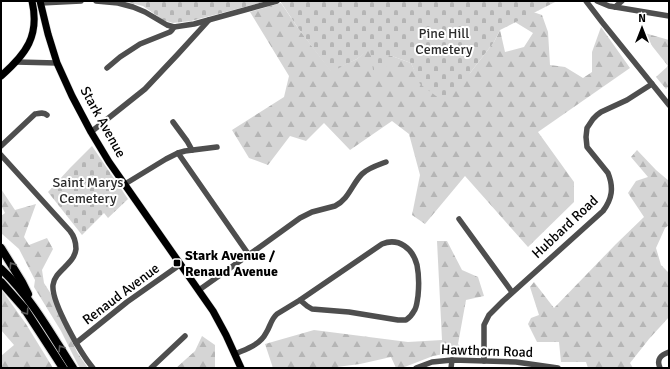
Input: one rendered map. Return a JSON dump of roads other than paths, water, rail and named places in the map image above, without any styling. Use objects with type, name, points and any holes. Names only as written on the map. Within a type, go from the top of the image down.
[{"type":"highway","points":[[1,248],[22,282],[36,310]]},
{"type":"highway","points":[[1,270],[20,289],[36,310],[73,368]]},
{"type":"highway","points":[[1,282],[24,308],[63,368]]},
{"type":"main road","points":[[1,76],[26,50],[32,35],[34,12],[32,2],[41,2]]},
{"type":"main road","name":"Stark Avenue","points":[[41,2],[48,34],[57,63],[91,132],[220,323],[241,368]]},
{"type":"street","points":[[41,2],[81,1]]},
{"type":"street","points":[[96,1],[140,9],[174,27],[194,24],[277,1]]},
{"type":"street","points":[[586,1],[601,10],[615,7],[669,16]]},
{"type":"street","points":[[597,1],[601,10],[652,84],[669,105]]},
{"type":"street","points":[[615,7],[622,1]]},
{"type":"street","points":[[91,132],[145,89],[187,45],[209,19]]},
{"type":"street","points":[[107,68],[120,57],[140,44],[170,32],[174,27]]},
{"type":"street","points":[[16,62],[57,63]]},
{"type":"street","name":"Hubbard Road","points":[[484,361],[484,330],[486,320],[492,311],[603,211],[608,204],[611,195],[610,178],[587,147],[587,128],[596,115],[626,100],[652,84]]},
{"type":"street","points":[[1,146],[35,114],[42,113],[46,114],[47,116]]},
{"type":"street","points":[[173,122],[192,150]]},
{"type":"street","points":[[125,184],[178,153],[217,147]]},
{"type":"street","points":[[178,153],[249,255]]},
{"type":"street","points":[[1,155],[70,231],[74,238],[76,246],[74,255],[70,262],[54,280],[53,290],[55,299],[76,343],[92,368]]},
{"type":"street","points":[[199,290],[304,215],[339,204],[346,197],[362,174],[386,162]]},
{"type":"street","points":[[459,219],[512,292]]},
{"type":"street","points":[[235,354],[261,341],[266,334],[273,317],[277,314],[387,242],[397,242],[406,246],[413,255],[417,265],[417,305],[413,314],[406,320],[349,312],[312,309],[300,300]]},
{"type":"street","name":"Renaud Avenue","points":[[76,343],[127,302],[181,264]]},
{"type":"street","points":[[151,368],[185,336]]},
{"type":"street","points":[[660,368],[658,362],[659,359],[663,354],[669,352]]},
{"type":"street","points":[[451,368],[452,360]]},
{"type":"street","name":"Hawthorn Road","points":[[416,368],[432,362],[452,360],[516,362],[558,368]]},
{"type":"place","name":"Stark Avenue / Renaud Avenue","points":[[177,263]]},
{"type":"park label","name":"Pine Hill Cemetery","points":[[444,42]]},
{"type":"park label","name":"Saint Marys Cemetery","points":[[88,190]]}]
